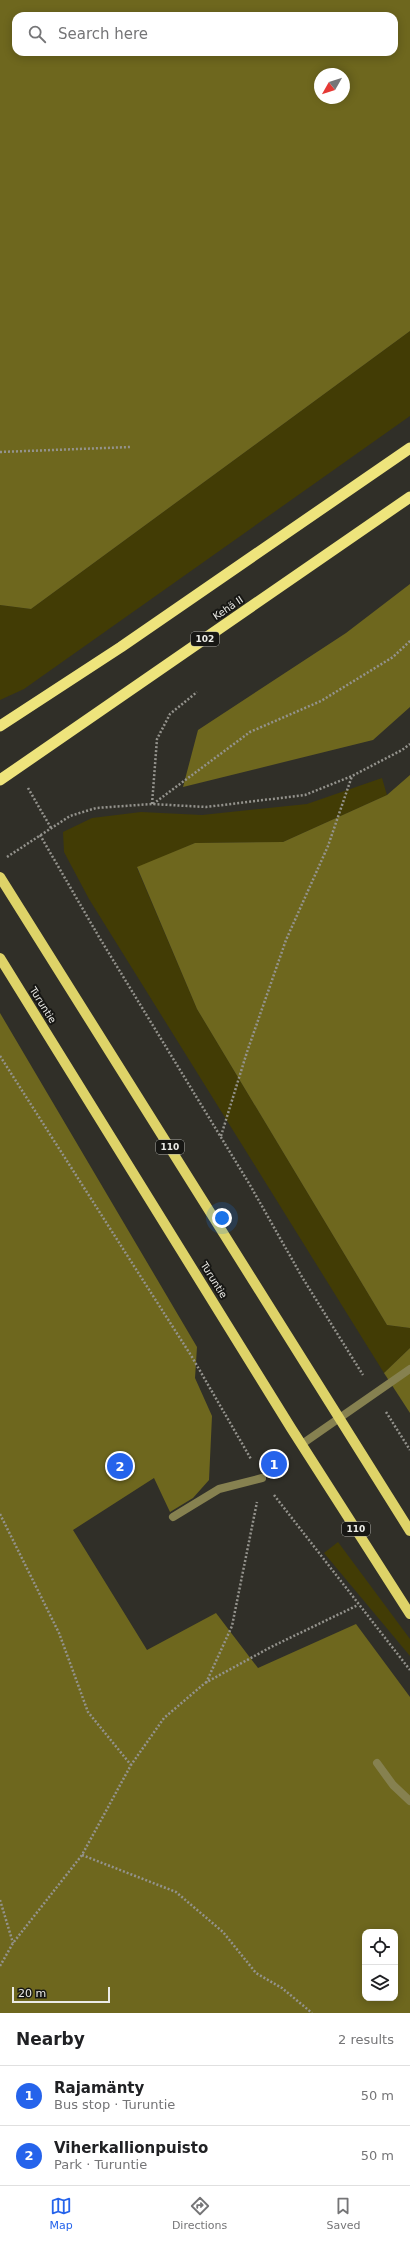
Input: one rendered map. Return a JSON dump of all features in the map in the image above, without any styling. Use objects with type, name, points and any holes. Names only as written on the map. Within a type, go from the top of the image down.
[{"type":"highway","points":[[0,726],[121,647],[410,448]]},
{"type":"highway","name":"Kehä II","points":[[0,780],[410,497]]},
{"type":"main road","name":"110","points":[[0,877],[410,1531]]},
{"type":"main road","name":"Turuntie","points":[[0,958],[302,1444],[410,1614]]},
{"type":"lane","points":[[302,1444],[410,1369]]},
{"type":"lane","points":[[173,1517],[219,1489],[262,1478]]},
{"type":"lane","points":[[377,1764],[393,1785],[410,1801]]},
{"type":"path","points":[[0,452],[131,446]]},
{"type":"path","points":[[152,804],[250,732],[321,701],[393,657],[410,641]]},
{"type":"path","points":[[152,804],[157,739],[170,714],[196,692]]},
{"type":"path","points":[[0,861],[70,816],[96,808],[152,804],[206,808],[306,795],[352,776],[402,750],[410,744]]},
{"type":"path","points":[[221,1137],[247,1052],[286,940],[328,846],[352,776]]},
{"type":"path","points":[[40,835],[99,937],[221,1137],[302,1277],[410,1450]]},
{"type":"path","points":[[0,1056],[192,1357],[262,1478],[286,1513],[410,1670]]},
{"type":"path","points":[[205,1683],[232,1626],[262,1478]]},
{"type":"path","points":[[0,1514],[59,1633],[88,1712],[131,1765]]},
{"type":"path","points":[[0,1966],[13,1943],[82,1855],[131,1765],[164,1718],[205,1683],[271,1647],[358,1605]]},
{"type":"path","points":[[82,1855],[176,1892],[223,1932],[256,1973],[282,1988],[312,2013]]},
{"type":"path","points":[[0,1900],[13,1943]]},
{"type":"shaded area","points":[[0,0],[410,0],[410,331],[31,609],[0,605]]},
{"type":"shaded area","points":[[410,331],[410,416],[24,689],[0,700],[0,605],[31,609]]},
{"type":"shaded area","points":[[410,584],[410,707],[373,740],[183,787],[198,730],[346,633]]},
{"type":"shaded area","points":[[410,775],[410,1328],[387,1325],[197,1009],[137,867],[195,843],[283,842],[387,795]]},
{"type":"shaded area","points":[[382,778],[387,795],[283,842],[195,843],[137,868],[197,1009],[387,1325],[410,1328],[410,1348],[384,1373],[89,899],[64,852],[63,832],[92,818],[141,812],[202,815],[307,804]]},
{"type":"shaded area","points":[[0,1013],[197,1347],[195,1378],[212,1416],[209,1480],[193,1498],[170,1512],[154,1478],[73,1530],[147,1650],[216,1613],[258,1668],[356,1624],[410,1697],[410,2013],[0,2013]]},
{"type":"shaded area","points":[[410,1348],[410,1413],[384,1373]]},
{"type":"shaded area","points":[[338,1542],[410,1639],[410,1656],[324,1553]]},
{"type":"building","points":[[268,1456],[279,1472],[273,1476],[263,1459]]},
{"type":"place","name":"Rajamänty","points":[[274,1464]]},
{"type":"place","name":"Viherkallionpuisto","points":[[120,1466]]}]
